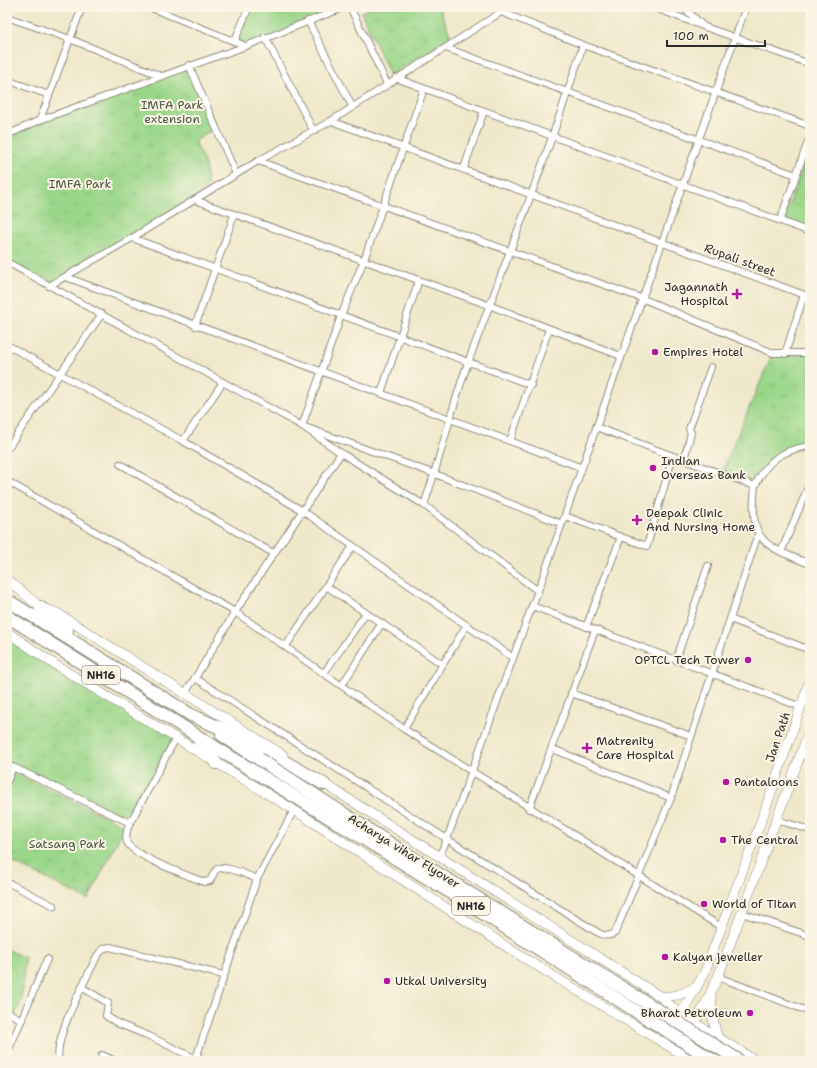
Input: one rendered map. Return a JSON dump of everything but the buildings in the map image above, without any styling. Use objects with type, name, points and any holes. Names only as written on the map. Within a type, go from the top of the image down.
[{"type":"highway","name":"NH16","points":[[7,600],[93,652],[191,715]]},
{"type":"highway","points":[[40,607],[93,652]]},
{"type":"highway","name":"NH16","points":[[7,616],[195,734]]},
{"type":"highway","points":[[191,715],[243,738],[324,784]]},
{"type":"highway","name":"Acharya vihar Flyover","points":[[191,715],[359,824],[740,1061]]},
{"type":"highway","points":[[195,734],[216,762]]},
{"type":"highway","name":"Acharya vihar Flyover","points":[[195,734],[440,886],[714,1061]]},
{"type":"street","points":[[40,120],[82,7]]},
{"type":"street","points":[[149,7],[235,40],[246,46]]},
{"type":"street","points":[[235,40],[249,7]]},
{"type":"street","points":[[325,7],[335,11]]},
{"type":"street","points":[[7,135],[40,120],[246,46],[265,37],[345,7]]},
{"type":"street","points":[[350,7],[387,84]]},
{"type":"street","points":[[49,286],[132,238],[258,161],[331,121],[396,78],[446,48],[500,10],[510,7]]},
{"type":"street","points":[[653,7],[704,27],[810,64]]},
{"type":"street","points":[[683,7],[704,27]]},
{"type":"street","points":[[439,857],[447,839],[512,657],[538,591],[565,516],[580,467],[596,427],[746,7]]},
{"type":"street","points":[[500,10],[583,45],[810,126]]},
{"type":"street","points":[[7,17],[70,39],[161,76]]},
{"type":"street","points":[[308,21],[352,106]]},
{"type":"street","points":[[265,37],[313,130]]},
{"type":"street","points":[[424,504],[435,474],[450,418],[469,361],[491,306],[568,92],[583,45]]},
{"type":"street","points":[[446,48],[796,175]]},
{"type":"street","points":[[190,65],[236,174]]},
{"type":"street","points":[[396,78],[810,232]]},
{"type":"street","points":[[7,80],[49,94]]},
{"type":"street","points":[[302,426],[341,316],[364,260],[402,147],[424,89]]},
{"type":"street","points":[[464,168],[484,111]]},
{"type":"street","name":"Rupali street","points":[[331,121],[464,168],[662,244],[807,296]]},
{"type":"street","points":[[780,221],[810,136]]},
{"type":"street","points":[[258,161],[641,298],[763,350],[785,354],[801,352],[810,353]]},
{"type":"street","points":[[195,200],[491,306],[621,356]]},
{"type":"street","points":[[195,326],[234,215]]},
{"type":"street","points":[[132,238],[215,270],[469,361],[531,385]]},
{"type":"street","points":[[7,262],[302,426],[341,453],[424,504],[538,591]]},
{"type":"street","points":[[66,277],[195,326],[450,418],[580,467]]},
{"type":"street","points":[[381,393],[419,280]]},
{"type":"street","points":[[785,354],[807,296]]},
{"type":"street","points":[[7,449],[102,314]]},
{"type":"street","points":[[510,441],[531,385],[549,329]]},
{"type":"street","points":[[7,345],[183,441],[303,510],[512,657]]},
{"type":"street","points":[[684,459],[691,433],[689,429],[711,367]]},
{"type":"street","points":[[183,441],[224,382]]},
{"type":"street","points":[[302,426],[435,474],[562,524]]},
{"type":"street","points":[[596,427],[755,486]]},
{"type":"street","points":[[194,678],[447,839],[605,936],[611,936],[615,933],[640,876],[671,798],[758,534],[754,514],[755,486],[766,466],[777,456],[793,448],[810,446]]},
{"type":"street","points":[[185,693],[235,612],[341,453]]},
{"type":"street","points":[[565,516],[647,546],[673,456]]},
{"type":"street","points":[[120,464],[274,553]]},
{"type":"street","points":[[7,481],[235,612],[404,729],[721,927]]},
{"type":"street","points":[[782,552],[810,484]]},
{"type":"street","points":[[758,534],[767,543],[782,552],[810,564]]},
{"type":"street","points":[[586,627],[621,537]]},
{"type":"street","points":[[286,646],[353,546]]},
{"type":"street","points":[[676,660],[708,566]]},
{"type":"street","points":[[7,579],[40,607],[58,613],[274,749],[324,784],[661,997],[680,1014],[756,1061]]},
{"type":"street","points":[[326,586],[442,664]]},
{"type":"street","points":[[532,606],[801,707]]},
{"type":"street","points":[[324,673],[366,612]]},
{"type":"street","points":[[730,619],[810,650]]},
{"type":"street","points":[[342,686],[382,623]]},
{"type":"street","points":[[404,729],[466,626]]},
{"type":"street","points":[[530,809],[595,630]]},
{"type":"street","points":[[7,632],[54,664],[294,810],[524,958],[693,1061]]},
{"type":"street","name":"Jan Path","points":[[664,1043],[704,974],[763,816],[810,680]]},
{"type":"street","points":[[571,693],[691,736]]},
{"type":"street","points":[[678,1051],[711,994],[718,977],[810,729]]},
{"type":"street","points":[[176,738],[130,823],[126,835],[127,842],[136,853],[204,882],[210,881],[217,869],[220,867],[227,868],[257,879]]},
{"type":"street","points":[[552,749],[671,798]]},
{"type":"street","points":[[7,782],[13,767],[130,823]]},
{"type":"street","points":[[83,988],[108,1003],[106,1016],[119,1024],[150,1036],[196,1060],[223,975],[257,879],[294,810]]},
{"type":"street","points":[[777,820],[810,830]]},
{"type":"street","points":[[7,882],[54,906]]},
{"type":"street","points":[[742,913],[810,936]]},
{"type":"street","points":[[59,1061],[58,1049],[62,1033],[97,956],[107,947],[223,975]]},
{"type":"street","points":[[7,1054],[47,959]]},
{"type":"street","points":[[718,977],[810,1012]]},
{"type":"street","points":[[661,997],[678,995],[696,987]]},
{"type":"street","points":[[711,994],[712,1015],[717,1036]]},
{"type":"street","points":[[7,1012],[22,1020]]},
{"type":"street","points":[[102,1055],[115,1061]]},
{"type":"green space","points":[[249,7],[325,7],[335,11],[246,46],[235,40]]},
{"type":"green space","points":[[374,7],[439,7],[451,37],[390,75],[361,12]]},
{"type":"green space","name":"IMFA Park","points":[[189,65],[216,127],[195,141],[205,165],[208,185],[195,200],[49,286],[7,262],[7,136]]},
{"type":"green space","points":[[810,147],[810,229],[784,219]]},
{"type":"green space","points":[[810,354],[810,445],[777,455],[755,485],[722,471],[772,355]]},
{"type":"green space","points":[[7,635],[174,738],[131,810],[126,815],[107,811],[7,763]]},
{"type":"green space","name":"Satsang Park","points":[[14,773],[125,826],[88,900],[7,859],[7,789]]},
{"type":"green space","points":[[7,949],[25,958],[21,1001],[13,1020],[7,1017]]},
{"type":"place","name":"Jagannath Hospital","points":[[737,294]]},
{"type":"place","name":"Empires Hotel","points":[[655,352]]},
{"type":"place","name":"Indian Overseas Bank","points":[[653,468]]},
{"type":"place","name":"Deepak Clinic And Nursing Home","points":[[637,520]]},
{"type":"place","name":"OPTCL Tech Tower","points":[[748,660]]},
{"type":"place","name":"Matrenity Care Hospital","points":[[587,748]]},
{"type":"place","name":"Pantaloons","points":[[726,782]]},
{"type":"place","name":"The Central","points":[[723,840]]},
{"type":"place","name":"World of Titan","points":[[704,904]]},
{"type":"place","name":"Kalyan jeweller","points":[[665,957]]},
{"type":"place","name":"Utkal University","points":[[387,981]]},
{"type":"place","name":"Bharat Petroleum","points":[[750,1013]]},
{"type":"park label","name":"IMFA Park extension","points":[[172,112]]}]
